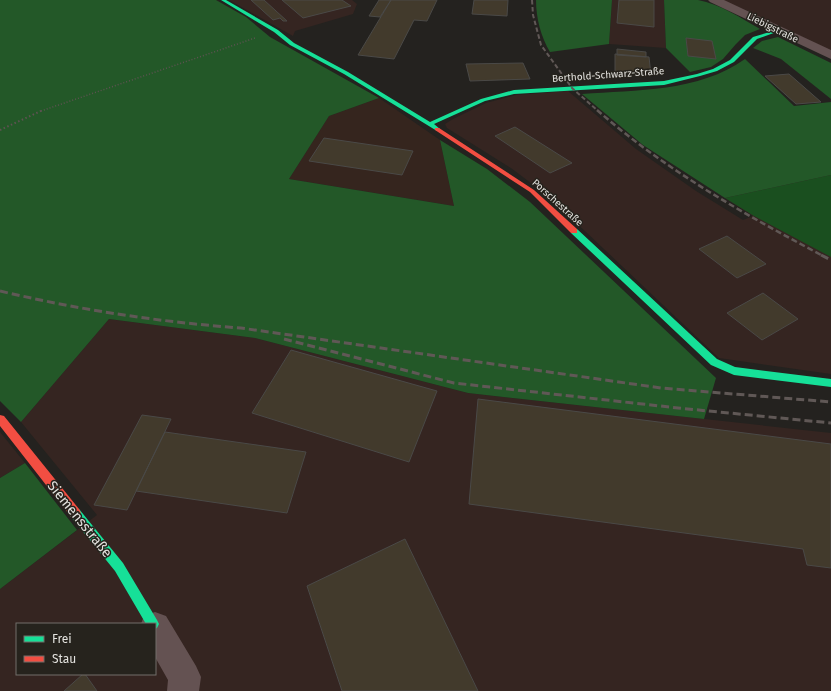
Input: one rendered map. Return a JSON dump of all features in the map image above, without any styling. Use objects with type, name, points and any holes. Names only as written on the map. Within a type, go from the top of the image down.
[{"type":"street","name":"Porschestraße","points":[[223,0],[276,31],[292,44],[346,73],[430,124],[532,191],[714,362],[734,371],[831,383]]},
{"type":"street","name":"Liebigstraße","points":[[714,0],[831,55]]},
{"type":"street","name":"Berthold-Schwarz-Straße","points":[[430,124],[483,100],[514,92],[664,83],[698,75],[716,70],[732,61],[755,38],[780,30]]},
{"type":"street","name":"Siemensstraße","points":[[0,419],[119,567],[152,623]]},
{"type":"street","points":[[156,629],[185,676],[183,691]]},
{"type":"path","points":[[0,130],[44,110],[276,31]]},
{"type":"shaded area","points":[[229,0],[352,0],[357,4],[353,14],[295,31],[293,36]]},
{"type":"shaded area","points":[[612,0],[664,0],[666,48],[609,44]]},
{"type":"shaded area","points":[[721,0],[831,0],[831,51],[750,12]]},
{"type":"shaded area","points":[[568,91],[636,149],[696,191],[743,220],[753,216],[725,198],[831,175],[831,374],[719,358],[548,196],[511,168],[447,128],[445,124],[486,103],[516,95]]},
{"type":"shaded area","points":[[379,98],[440,140],[454,206],[289,179],[329,116]]},
{"type":"shaded area","points":[[109,319],[255,338],[468,393],[831,433],[831,691],[0,691],[0,589],[97,515],[21,422]]},
{"type":"shaded area","points":[[0,432],[25,463],[0,478]]},
{"type":"green space","points":[[0,0],[216,0],[246,17],[270,37],[379,98],[329,116],[289,179],[454,206],[440,140],[487,169],[530,202],[716,378],[704,419],[468,393],[255,338],[109,319],[21,422],[0,401]]},
{"type":"green space","points":[[536,0],[612,0],[609,44],[550,52],[540,27]]},
{"type":"green space","points":[[664,0],[698,0],[706,2],[730,12],[760,29],[745,35],[723,59],[711,67],[690,72],[666,48]]},
{"type":"green space","points":[[778,37],[831,63],[831,99],[781,59],[753,48],[762,41]]},
{"type":"green space","points":[[745,59],[794,106],[831,102],[831,175],[725,198],[643,145],[582,94],[645,90],[687,84],[708,78],[727,70]]},
{"type":"green space","points":[[831,175],[831,257],[754,216],[725,198]]},
{"type":"green space","points":[[25,463],[77,530],[0,589],[0,478]]},
{"type":"building","points":[[251,0],[264,0],[287,21],[283,21],[280,18],[273,20]]},
{"type":"building","points":[[282,0],[342,0],[351,6],[303,18]]},
{"type":"building","points":[[379,0],[391,0],[380,17],[369,16]]},
{"type":"building","points":[[391,0],[437,0],[427,21],[414,20],[394,59],[358,55]]},
{"type":"building","points":[[474,0],[508,0],[507,16],[472,14]]},
{"type":"building","points":[[619,0],[654,0],[654,27],[617,23]]},
{"type":"building","points":[[686,38],[712,41],[716,59],[688,56]]},
{"type":"building","points":[[617,49],[646,52],[646,57],[617,55]]},
{"type":"building","points":[[615,54],[649,57],[651,75],[615,71]]},
{"type":"building","points":[[523,63],[530,79],[470,81],[466,64]]},
{"type":"building","points":[[789,74],[821,102],[796,104],[765,76]]},
{"type":"building","points":[[515,127],[572,163],[550,173],[495,136]]},
{"type":"building","points":[[324,138],[413,151],[402,175],[309,161]]},
{"type":"building","points":[[727,236],[766,264],[737,278],[699,249]]},
{"type":"building","points":[[763,293],[798,319],[762,340],[727,313]]},
{"type":"building","points":[[291,350],[437,391],[409,462],[252,413]]},
{"type":"building","points":[[478,399],[831,444],[831,568],[807,565],[803,549],[469,504]]},
{"type":"building","points":[[142,415],[171,419],[127,510],[94,505]]},
{"type":"building","points":[[165,432],[306,452],[287,513],[136,491]]},
{"type":"building","points":[[405,539],[478,691],[342,691],[307,586]]},
{"type":"building","points":[[82,675],[86,675],[97,691],[64,691]]},
{"type":"railway","points":[[532,0],[533,15],[541,45],[572,88],[598,111]]},
{"type":"railway","points":[[597,110],[650,152],[706,190],[823,256]]},
{"type":"railway","points":[[823,256],[831,260]]},
{"type":"railway","points":[[0,291],[60,304],[150,319],[241,328],[661,388],[831,402]]},
{"type":"railway","points":[[284,339],[454,383],[678,408],[831,423]]},
{"type":"traffic: fast","points":[[223,0],[276,31],[292,44],[346,73],[437,129]]},
{"type":"traffic: fast","points":[[430,124],[483,100],[514,92],[664,83],[698,75],[715,70],[732,61],[755,38],[780,30]]},
{"type":"traffic: fast","points":[[574,231],[714,362],[734,371],[831,383]]},
{"type":"traffic: fast","points":[[75,513],[119,567],[152,623]]},
{"type":"traffic: jam","points":[[437,129],[532,191],[574,231]]},
{"type":"traffic: jam","points":[[0,419],[75,513]]}]
